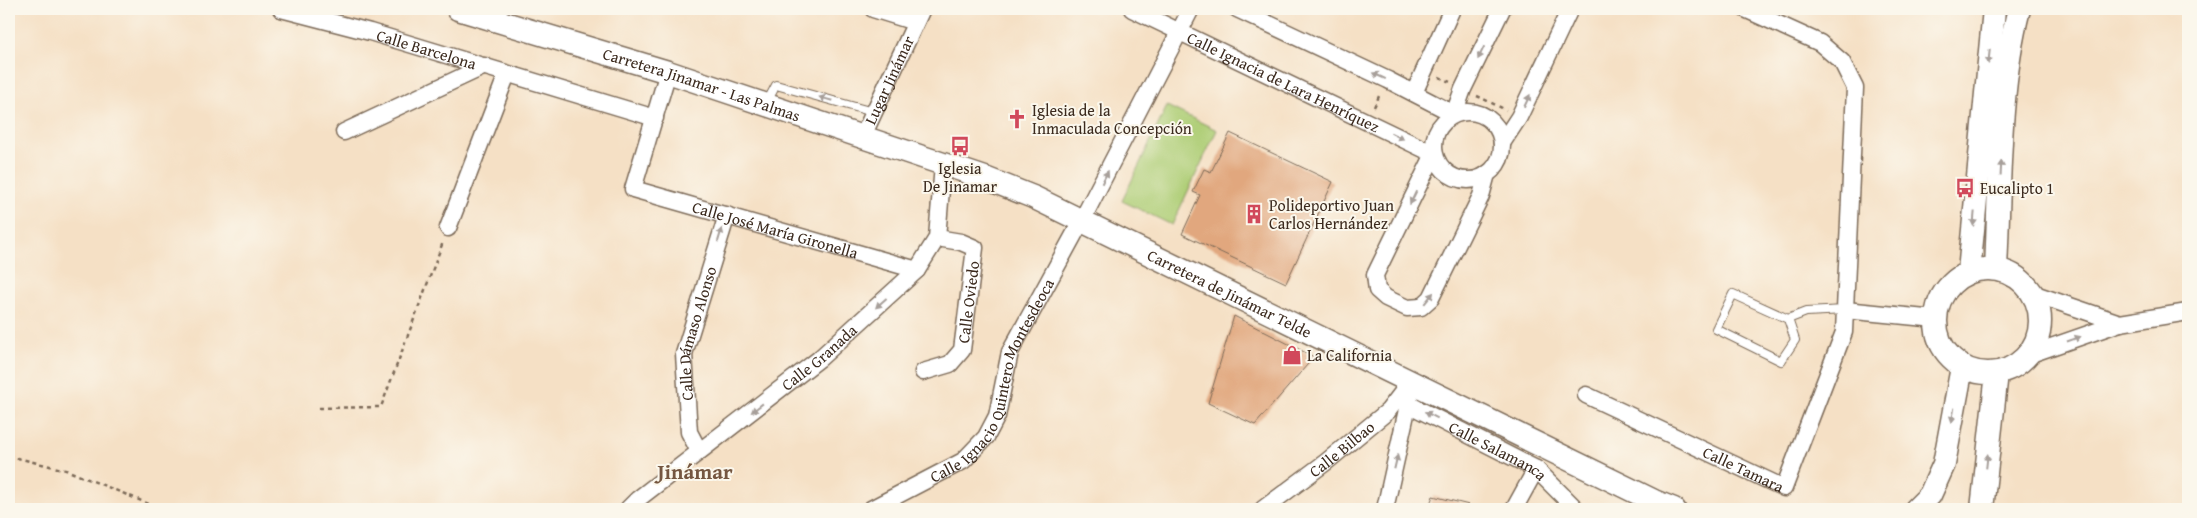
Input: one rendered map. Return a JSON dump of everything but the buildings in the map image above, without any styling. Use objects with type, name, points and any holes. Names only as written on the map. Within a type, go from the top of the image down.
[{"type":"main road","points":[[1996,269],[2003,125],[2012,35],[2019,9]]},
{"type":"main road","name":"Carretera Jinamar - Las Palmas","points":[[468,11],[668,72],[943,165]]},
{"type":"main road","points":[[1969,272],[1992,11]]},
{"type":"main road","name":"Carretera de Jinámar Telde","points":[[943,165],[1025,194],[1082,220],[1654,501],[1674,509]]},
{"type":"main road","points":[[1996,269],[2017,277],[2032,293],[2039,308],[2040,324],[2037,341],[2028,355],[2014,367],[1997,373],[1979,373],[1962,367],[1948,355],[1938,338],[1936,319],[1938,304],[1956,280],[1969,272],[1996,269]]},
{"type":"main road","points":[[1916,509],[1930,495],[1944,464],[1962,367]]},
{"type":"main road","points":[[1982,509],[1997,373]]},
{"type":"street","name":"Calle Barcelona","points":[[281,9],[370,32],[654,118]]},
{"type":"street","name":"Lugar Jinámar","points":[[862,138],[872,112],[918,16],[873,9]]},
{"type":"street","name":"Calle Ignacia de Lara Henríquez","points":[[1132,9],[1434,154]]},
{"type":"street","name":"Calle Ignacio Quintero Montesdeoca","points":[[871,509],[963,461],[986,437],[998,416],[1010,352],[1082,220],[1190,9]]},
{"type":"street","points":[[1237,9],[1388,80],[1454,114]]},
{"type":"street","points":[[1414,93],[1452,9]]},
{"type":"street","points":[[1454,114],[1463,89],[1502,9]]},
{"type":"street","points":[[1502,143],[1519,117],[1570,9]]},
{"type":"street","name":"Calle Tamara","points":[[1586,395],[1784,488],[1844,332],[1855,88],[1842,62],[1820,44],[1745,9]]},
{"type":"street","name":"Calle Barcelona","points":[[344,132],[485,66]]},
{"type":"street","points":[[654,118],[668,72]]},
{"type":"street","points":[[448,228],[506,74]]},
{"type":"street","points":[[1434,154],[1442,169],[1455,178],[1471,180],[1487,174],[1495,166],[1501,155],[1502,143],[1497,128],[1486,116],[1470,111],[1454,114],[1441,124],[1434,138],[1434,154],[1375,275],[1377,290],[1386,298],[1407,308],[1421,307],[1431,298],[1481,196],[1487,174]]},
{"type":"street","name":"Calle José María Gironella","points":[[654,118],[633,189],[918,270]]},
{"type":"street","name":"Calle Granada","points":[[628,509],[699,451],[720,437],[819,359],[918,270],[937,238],[943,165]]},
{"type":"street","name":"Calle Dámaso Alonso","points":[[699,451],[689,432],[684,354],[726,215]]},
{"type":"street","name":"Calle Oviedo","points":[[923,372],[950,364],[962,350],[975,248],[961,242],[937,238]]},
{"type":"street","points":[[2032,293],[2120,323]]},
{"type":"street","points":[[1845,310],[1936,319]]},
{"type":"street","points":[[2028,355],[2120,323],[2188,312]]},
{"type":"street","points":[[1385,509],[1410,405],[1411,381]]},
{"type":"street","name":"Calle Bilbao","points":[[1264,509],[1326,462],[1388,411],[1411,381]]},
{"type":"street","name":"Calle Salamanca","points":[[1410,405],[1536,469],[1576,509]]},
{"type":"street","points":[[1514,509],[1536,469]]},
{"type":"lane","points":[[765,105],[776,85],[872,112]]},
{"type":"lane","points":[[1788,319],[1795,340],[1781,361],[1716,329],[1733,294],[1788,319],[1806,312],[1845,310]]},
{"type":"path","points":[[1367,121],[1388,80]]},
{"type":"path","points":[[319,408],[381,407],[448,228]]},
{"type":"path","points":[[9,456],[66,470],[154,506],[170,509]]},
{"type":"path","points":[[151,509],[154,506]]},
{"type":"green space","points":[[1167,106],[1217,130],[1172,225],[1122,201]]},
{"type":"place","name":"Iglesia de la Inmaculada Concepción","points":[[1017,119]]},
{"type":"place","name":"Iglesia De Jinamar","points":[[960,146]]},
{"type":"place","name":"Eucalipto 1","points":[[1965,188]]},
{"type":"place","name":"Polideportivo Juan Carlos Hernández","points":[[1254,214]]},
{"type":"place","name":"La California","points":[[1292,355]]},
{"type":"district","name":"Jinámar","points":[[695,471]]}]
